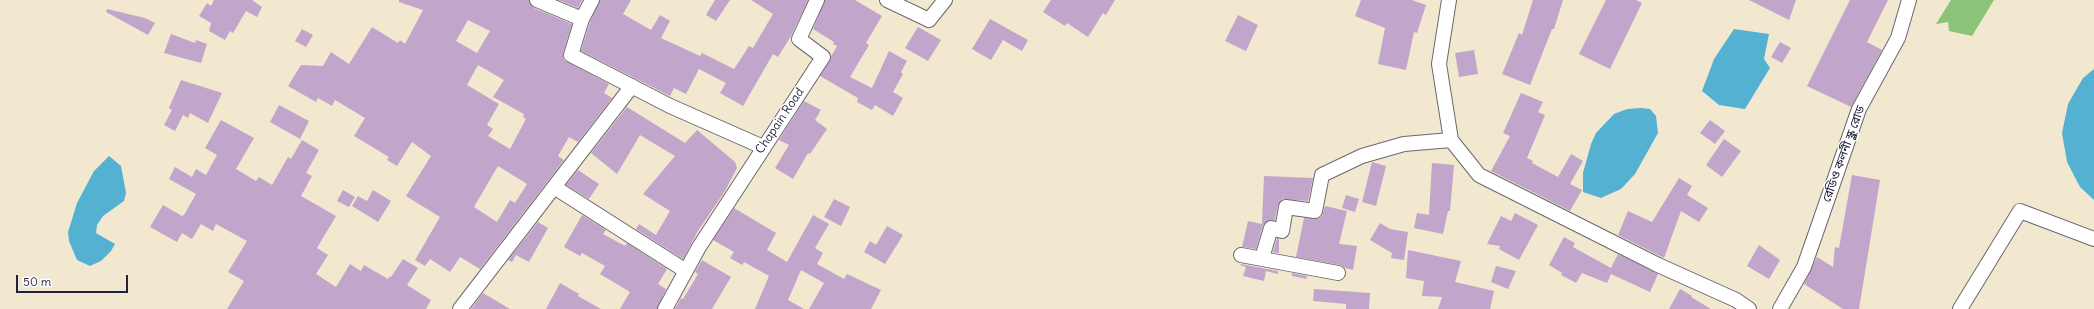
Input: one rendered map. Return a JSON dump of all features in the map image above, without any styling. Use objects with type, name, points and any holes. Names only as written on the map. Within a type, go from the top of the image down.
[{"type":"street","points":[[537,0],[582,19]]},
{"type":"street","points":[[592,0],[582,19],[571,55],[670,106],[763,147]]},
{"type":"street","name":"Chapain Road","points":[[665,309],[699,247],[823,57],[799,39],[817,0]]},
{"type":"street","points":[[887,0],[929,20],[945,0]]},
{"type":"street","points":[[1450,0],[1439,64],[1452,140],[1479,175],[1658,265],[1733,305],[1749,309]]},
{"type":"street","name":"রেডিও কলনী স্কুল রোড","points":[[1780,309],[1804,267],[1859,109],[1898,38],[1909,0]]},
{"type":"street","points":[[460,309],[632,86]]},
{"type":"street","points":[[1262,258],[1271,228],[1282,230],[1286,207],[1315,211],[1322,175],[1362,156],[1404,144],[1452,140]]},
{"type":"street","points":[[554,187],[686,271]]},
{"type":"street","points":[[1960,309],[2020,211],[2094,239]]},
{"type":"street","points":[[1241,254],[1338,273]]},
{"type":"green space","points":[[1951,0],[1994,0],[1972,36],[1949,31],[1948,22],[1936,24]]},
{"type":"water","points":[[1734,29],[1769,34],[1764,59],[1770,68],[1745,109],[1719,105],[1702,91],[1714,59]]},
{"type":"water","points":[[2094,69],[2094,200],[2080,187],[2067,162],[2062,133],[2068,104],[2083,78]]},
{"type":"water","points":[[1627,109],[1650,109],[1656,116],[1658,133],[1635,174],[1621,189],[1601,198],[1583,192],[1583,173],[1591,144],[1596,133],[1614,114]]},
{"type":"water","points":[[109,156],[121,166],[126,193],[124,201],[103,216],[97,225],[96,233],[115,244],[111,251],[101,261],[90,266],[77,260],[69,241],[68,232],[77,203],[94,171]]},
{"type":"building","points":[[214,0],[252,0],[262,7],[257,17],[246,11],[233,33],[230,31],[225,40],[209,31],[211,23],[199,16],[207,3],[211,6]]},
{"type":"building","points":[[399,0],[529,0],[534,8],[572,24],[563,53],[564,60],[609,84],[604,93],[612,98],[578,142],[569,137],[558,156],[564,160],[480,269],[460,257],[450,272],[430,259],[425,266],[415,260],[440,217],[406,196],[431,156],[412,142],[397,166],[387,160],[389,157],[354,136],[365,118],[335,100],[332,106],[318,98],[316,102],[288,86],[301,65],[323,66],[331,52],[349,64],[372,27],[398,43],[400,40],[405,44],[423,10],[399,2]],"holes":[[[468,20],[490,31],[477,53],[456,41]],[[478,65],[504,80],[493,97],[524,114],[523,117],[526,119],[510,149],[488,136],[493,129],[487,125],[499,104],[467,85]],[[498,166],[527,184],[515,203],[510,200],[497,222],[474,207]]]},
{"type":"building","points":[[559,0],[582,0],[578,8]]},
{"type":"building","points":[[600,0],[631,0],[623,14],[651,30],[660,15],[670,21],[661,38],[700,56],[702,53],[734,69],[749,46],[753,48],[773,14],[751,0],[808,0],[791,36],[778,57],[773,54],[743,106],[720,93],[726,83],[699,69],[686,94],[674,88],[670,96],[581,51],[590,22]]},
{"type":"building","points":[[715,0],[730,0],[716,21],[706,15]]},
{"type":"building","points":[[825,0],[855,0],[882,16],[866,43],[869,45],[850,77],[872,88],[889,51],[907,61],[901,72],[903,74],[893,92],[903,98],[893,116],[875,105],[872,110],[857,102],[858,98],[820,76],[837,46],[833,44],[834,42],[813,29]]},
{"type":"building","points":[[1051,0],[1115,0],[1106,15],[1103,13],[1088,37],[1067,23],[1065,26],[1043,12]]},
{"type":"building","points":[[1361,0],[1412,0],[1426,5],[1417,33],[1414,32],[1406,70],[1378,64],[1385,28],[1355,16]]},
{"type":"building","points":[[1533,0],[1563,0],[1554,29],[1552,29],[1530,85],[1502,74],[1519,33],[1522,35]]},
{"type":"building","points":[[1606,0],[1636,0],[1642,3],[1610,69],[1579,54]]},
{"type":"building","points":[[1749,0],[1796,0],[1789,20]]},
{"type":"building","points":[[1850,0],[1888,0],[1867,42],[1882,50],[1851,107],[1807,86]]},
{"type":"building","points":[[107,9],[145,18],[155,23],[148,35],[106,12]]},
{"type":"building","points":[[1238,15],[1258,25],[1246,51],[1225,41]]},
{"type":"building","points":[[990,19],[1028,40],[1022,51],[1003,40],[991,60],[972,49]]},
{"type":"building","points":[[918,27],[941,40],[928,61],[905,48]]},
{"type":"building","points":[[302,29],[313,35],[306,47],[295,41]]},
{"type":"building","points":[[171,34],[195,43],[196,40],[207,44],[201,63],[164,53]]},
{"type":"building","points":[[1780,42],[1791,48],[1782,63],[1771,57]]},
{"type":"building","points":[[1474,50],[1478,74],[1459,77],[1455,53]]},
{"type":"building","points":[[181,80],[222,93],[208,123],[190,113],[188,118],[183,115],[175,131],[164,125],[172,110],[169,108]]},
{"type":"building","points":[[1521,93],[1543,102],[1538,112],[1545,115],[1527,158],[1533,161],[1532,163],[1558,177],[1571,154],[1583,161],[1570,184],[1582,190],[1570,211],[1491,171],[1510,136],[1503,133]]},
{"type":"building","points":[[804,101],[821,110],[815,120],[827,129],[810,154],[808,153],[793,179],[775,168],[789,145],[779,140]]},
{"type":"building","points":[[279,105],[309,121],[300,139],[270,122]]},
{"type":"building","points":[[627,107],[685,143],[697,130],[735,162],[737,168],[725,191],[698,231],[683,259],[636,229],[639,224],[656,235],[670,211],[643,194],[675,156],[640,135],[617,174],[591,153]]},
{"type":"building","points":[[221,120],[254,138],[236,169],[256,181],[259,177],[272,185],[288,157],[291,159],[302,140],[319,150],[306,173],[312,176],[301,196],[336,216],[317,248],[328,255],[316,274],[336,287],[350,264],[361,271],[364,265],[388,279],[403,259],[418,268],[407,285],[431,300],[426,309],[227,309],[244,281],[228,272],[247,241],[216,224],[213,231],[201,224],[192,239],[182,233],[177,242],[150,227],[163,205],[182,216],[184,215],[196,194],[169,179],[175,167],[192,177],[196,169],[206,175],[217,155],[205,148]]},
{"type":"building","points":[[1710,120],[1725,131],[1715,144],[1700,133]]},
{"type":"building","points":[[1724,139],[1741,151],[1722,177],[1706,165]]},
{"type":"building","points":[[1372,162],[1386,166],[1376,206],[1362,202]]},
{"type":"building","points":[[1432,163],[1454,165],[1450,211],[1448,211],[1443,234],[1414,228],[1417,213],[1429,215]]},
{"type":"building","points":[[578,170],[599,184],[589,199],[566,185]]},
{"type":"building","points":[[1852,175],[1880,180],[1859,309],[1843,309],[1804,284],[1817,257],[1833,267],[1835,247],[1839,248]]},
{"type":"building","points":[[1264,176],[1313,178],[1308,201],[1283,199],[1278,205],[1275,220],[1269,220],[1263,225],[1256,249],[1242,247],[1248,221],[1262,224]]},
{"type":"building","points":[[1679,178],[1692,186],[1687,195],[1708,208],[1699,222],[1681,211],[1664,258],[1618,235],[1628,211],[1652,222]]},
{"type":"building","points":[[343,190],[355,197],[349,207],[337,201]]},
{"type":"building","points":[[373,190],[391,201],[378,222],[352,206],[358,196],[367,201]]},
{"type":"building","points":[[1346,195],[1359,199],[1355,212],[1342,208]]},
{"type":"building","points":[[834,199],[850,207],[841,226],[824,217]]},
{"type":"building","points":[[1325,206],[1347,211],[1339,244],[1357,246],[1353,270],[1340,265],[1296,257],[1304,218],[1318,219],[1322,216]]},
{"type":"building","points":[[734,208],[776,233],[767,250],[787,262],[813,215],[829,224],[815,248],[823,253],[817,264],[844,279],[847,274],[881,290],[871,309],[809,309],[824,283],[801,270],[788,300],[804,309],[755,309],[769,276],[744,262],[742,265],[730,258],[734,252],[713,240]]},
{"type":"building","points":[[1515,213],[1538,225],[1519,260],[1499,249],[1500,246],[1487,244],[1501,216],[1511,221]]},
{"type":"building","points":[[582,215],[606,230],[603,234],[625,246],[627,243],[667,269],[658,284],[666,289],[657,309],[620,309],[630,292],[600,274],[605,266],[582,253],[580,256],[564,247]]},
{"type":"building","points":[[538,222],[548,228],[529,262],[516,255],[512,262],[508,260]]},
{"type":"building","points":[[1380,223],[1390,229],[1408,232],[1404,260],[1391,258],[1392,253],[1370,240]]},
{"type":"building","points":[[887,226],[903,235],[885,264],[864,252],[870,241],[876,245]]},
{"type":"building","points":[[1564,237],[1575,243],[1573,247],[1611,268],[1618,254],[1658,274],[1650,292],[1611,274],[1607,283],[1582,273],[1576,283],[1561,275],[1562,273],[1549,265]]},
{"type":"building","points":[[1277,238],[1279,239],[1279,253],[1273,252]]},
{"type":"building","points":[[1759,245],[1780,260],[1769,279],[1747,266]]},
{"type":"building","points":[[1408,250],[1461,261],[1455,282],[1494,291],[1490,309],[1438,309],[1442,297],[1422,296],[1424,281],[1406,278]]},
{"type":"building","points":[[702,260],[731,277],[712,309],[675,309],[698,274],[695,272]]},
{"type":"building","points":[[1240,265],[1278,271],[1278,274],[1266,271],[1264,281],[1243,276],[1246,267]]},
{"type":"building","points":[[1496,266],[1516,271],[1508,289],[1491,282]]},
{"type":"building","points":[[1292,273],[1307,276],[1306,279],[1292,276]]},
{"type":"building","points":[[560,283],[579,294],[578,296],[601,309],[546,309]]},
{"type":"building","points":[[1314,289],[1370,293],[1369,309],[1346,309],[1346,304],[1313,301]]},
{"type":"building","points":[[1680,289],[1692,296],[1691,297],[1711,309],[1669,309]]},
{"type":"building","points":[[483,293],[510,309],[471,309]]}]
